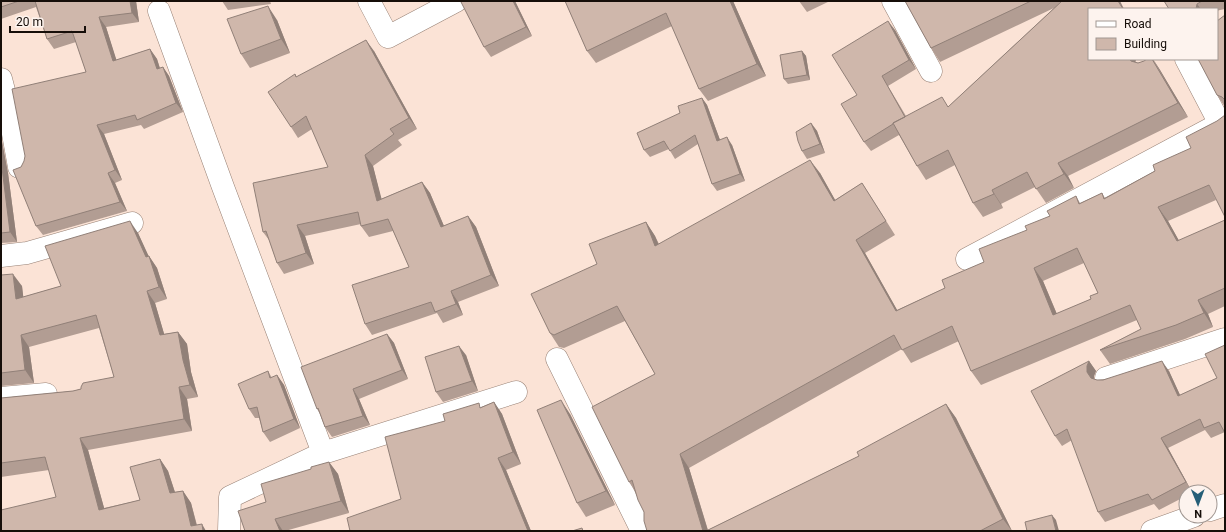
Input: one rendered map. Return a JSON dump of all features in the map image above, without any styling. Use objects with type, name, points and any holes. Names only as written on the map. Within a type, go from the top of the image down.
[{"type":"street","points":[[369,1],[388,37],[456,1]]},
{"type":"street","points":[[893,1],[931,71]]},
{"type":"street","points":[[159,11],[223,187],[323,453]]},
{"type":"street","points":[[967,259],[1222,122],[1187,60]]},
{"type":"street","points":[[1,79],[5,106],[19,167]]},
{"type":"street","points":[[1,256],[27,253],[132,223]]},
{"type":"street","points":[[1106,378],[1225,339]]},
{"type":"street","points":[[556,359],[642,531]]},
{"type":"street","points":[[229,531],[230,497],[323,453],[516,392]]},
{"type":"street","points":[[1,398],[64,393]]},
{"type":"street","points":[[1152,531],[1178,522]]},
{"type":"building","points":[[1,1],[19,1],[1,7]]},
{"type":"building","points":[[35,1],[130,1],[132,13],[99,17],[113,61],[150,49],[157,69],[163,67],[176,103],[137,120],[135,115],[97,125],[115,170],[108,173],[120,202],[36,226],[13,170],[21,167],[25,156],[12,89],[86,72],[72,31],[47,39]]},
{"type":"building","points":[[513,1],[526,27],[484,47],[461,2]]},
{"type":"building","points":[[565,1],[730,1],[757,64],[699,89],[666,13],[587,51]]},
{"type":"building","points":[[905,1],[1031,1],[931,48]]},
{"type":"building","points":[[1062,1],[1118,1],[1122,8],[1088,8],[1088,60],[1130,60],[1138,63],[1146,60],[1153,60],[1178,103],[1058,163],[1064,174],[1036,189],[1027,172],[992,190],[994,194],[973,203],[948,150],[917,166],[893,123],[942,97],[948,107]]},
{"type":"building","points":[[1164,1],[1202,1],[1197,4],[1196,8],[1168,8]]},
{"type":"building","points":[[268,6],[281,39],[241,54],[227,19]]},
{"type":"building","points":[[1225,15],[1225,100],[1217,95],[1199,60],[1218,60],[1218,20]]},
{"type":"building","points":[[888,21],[909,60],[882,76],[905,117],[864,142],[841,104],[857,95],[832,55]]},
{"type":"building","points":[[366,40],[409,118],[390,129],[394,134],[365,155],[377,201],[422,182],[441,227],[468,216],[491,275],[451,291],[456,304],[435,312],[431,302],[365,324],[352,285],[409,267],[388,219],[361,226],[358,212],[297,225],[306,253],[277,263],[266,231],[263,232],[253,183],[328,167],[306,116],[291,127],[268,92],[295,74],[296,77]]},
{"type":"building","points":[[802,51],[807,75],[784,79],[780,55]]},
{"type":"building","points":[[702,98],[717,141],[727,137],[740,174],[712,184],[695,135],[670,151],[664,141],[644,150],[637,133],[680,113],[678,106]]},
{"type":"building","points":[[1225,115],[1225,217],[1209,185],[1158,207],[1177,241],[1225,220],[1225,288],[1198,300],[1204,313],[1176,325],[1100,350],[1141,329],[1130,305],[971,371],[952,326],[902,350],[894,335],[680,454],[703,531],[647,531],[644,521],[644,512],[638,500],[632,480],[629,482],[592,407],[655,374],[617,306],[554,335],[550,333],[531,294],[597,264],[589,244],[646,222],[655,246],[810,160],[834,201],[862,183],[886,221],[856,240],[896,311],[945,288],[942,280],[984,262],[979,249],[1027,230],[1025,226],[1050,216],[1047,211],[1076,196],[1079,204],[1102,193],[1104,199],[1155,171],[1153,165],[1191,148],[1186,137],[1217,121]],"holes":[[[1077,248],[1098,293],[1090,296],[1091,299],[1053,315],[1034,268]]]},
{"type":"building","points":[[811,123],[820,144],[802,151],[796,132]]},
{"type":"building","points":[[1,160],[10,232],[1,233]]},
{"type":"building","points":[[130,221],[146,257],[149,256],[159,287],[147,291],[160,335],[178,332],[183,360],[190,385],[179,387],[184,419],[80,438],[99,510],[140,500],[130,467],[160,459],[170,493],[183,491],[191,526],[202,524],[203,531],[1,531],[1,510],[56,497],[45,457],[1,463],[1,398],[73,391],[81,389],[83,383],[114,377],[96,315],[21,335],[25,370],[1,373],[1,275],[13,274],[16,299],[61,286],[45,246]]},
{"type":"building","points":[[387,334],[402,370],[353,389],[363,416],[325,427],[301,367]]},
{"type":"building","points":[[1225,345],[1225,433],[1219,422],[1204,428],[1200,419],[1161,438],[1186,482],[1178,484],[1178,486],[1152,500],[1148,494],[1098,512],[1067,429],[1055,436],[1031,391],[1089,361],[1087,372],[1091,378],[1103,380],[1162,361],[1178,396],[1217,378],[1205,354]]},
{"type":"building","points":[[459,346],[472,381],[436,392],[425,357]]},
{"type":"building","points":[[268,371],[270,378],[277,375],[294,419],[263,432],[257,407],[249,409],[238,384]]},
{"type":"building","points":[[561,400],[606,491],[577,503],[537,410]]},
{"type":"building","points":[[494,402],[513,452],[498,458],[528,531],[350,531],[347,518],[401,499],[385,437],[445,421],[443,414],[479,403],[480,408]]},
{"type":"building","points":[[946,404],[1003,519],[980,531],[706,531],[859,456],[857,452]]},
{"type":"building","points":[[329,462],[341,501],[275,519],[280,531],[245,531],[238,511],[266,502],[261,484]]},
{"type":"building","points":[[1052,515],[1056,531],[1027,531],[1025,522]]},
{"type":"building","points":[[582,528],[583,531],[572,531]]}]
